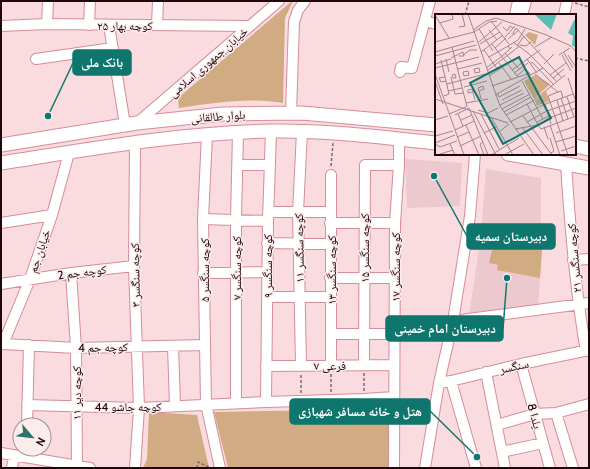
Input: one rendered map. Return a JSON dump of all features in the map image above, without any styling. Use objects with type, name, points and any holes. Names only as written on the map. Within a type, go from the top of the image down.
[{"type":"main road","name":"بلوار طالقانی","points":[[1,145],[131,124],[223,114],[297,113],[435,126]]},
{"type":"main road","points":[[297,113],[302,132]]},
{"type":"main road","name":"بلوار طالقانی","points":[[1,163],[135,143],[207,135],[270,131],[333,134],[435,143]]},
{"type":"main road","points":[[576,146],[589,149]]},
{"type":"main road","points":[[514,155],[589,168]]},
{"type":"street","points":[[47,24],[48,1]]},
{"type":"street","points":[[90,1],[90,25]]},
{"type":"street","points":[[157,25],[158,1]]},
{"type":"street","name":"خیابان جمهوری اسلامی","points":[[131,124],[279,1]]},
{"type":"street","points":[[297,113],[294,22],[298,10],[305,1]]},
{"type":"street","points":[[400,72],[402,67],[412,68],[430,1]]},
{"type":"street","points":[[517,14],[518,1]]},
{"type":"street","points":[[518,14],[526,1]]},
{"type":"street","points":[[564,14],[567,1]]},
{"type":"street","points":[[425,21],[435,24]]},
{"type":"street","name":"کوچه بهار ۲۵","points":[[1,26],[47,24],[249,26]]},
{"type":"street","points":[[109,25],[131,124]]},
{"type":"street","points":[[36,59],[113,48]]},
{"type":"street","name":"کوچه سنگسر ۹","points":[[266,402],[268,297],[267,243],[270,131]]},
{"type":"street","name":"کوچه سنگسر ۱۱","points":[[300,365],[298,212],[302,132]]},
{"type":"street","name":"کوچه سنگسر ۷","points":[[236,403],[236,219],[238,133]]},
{"type":"street","name":"کوچه سنگسر ۵","points":[[207,135],[203,273],[206,404],[220,468]]},
{"type":"street","name":"کوچه سنگسر ۱۷","points":[[394,468],[395,223],[399,165],[399,139]]},
{"type":"street","name":"کوچه سنگسر ۳","points":[[135,143],[134,266],[139,408],[135,468]]},
{"type":"street","name":"خیابان جم","points":[[2,344],[30,279],[52,215],[69,153]]},
{"type":"street","points":[[425,468],[439,383],[453,321],[470,216],[475,155]]},
{"type":"street","name":"کوچه سنگسر ۲۱","points":[[566,164],[578,305],[588,350]]},
{"type":"street","points":[[238,165],[269,165]]},
{"type":"street","name":"کوچه سنگسر ۱۵","points":[[364,365],[365,165],[399,165]]},
{"type":"street","name":"کوچه سنگسر ۱۳","points":[[331,176],[331,365]]},
{"type":"street","points":[[204,219],[236,219],[298,212],[330,212]]},
{"type":"street","points":[[1,223],[52,215]]},
{"type":"street","points":[[330,223],[395,223]]},
{"type":"street","points":[[267,243],[330,244]]},
{"type":"street","points":[[573,260],[589,259]]},
{"type":"street","name":"کوچه جم 2","points":[[1,284],[70,273],[134,266]]},
{"type":"street","points":[[203,273],[267,272]]},
{"type":"street","name":"کوچه دیر ۱۱","points":[[70,273],[76,348],[76,406],[73,466]]},
{"type":"street","points":[[330,278],[395,278]]},
{"type":"street","points":[[268,297],[331,297]]},
{"type":"street","points":[[453,321],[589,303]]},
{"type":"street","points":[[331,334],[395,334]]},
{"type":"street","name":"کوچه جم 4","points":[[2,344],[76,348],[204,345]]},
{"type":"street","points":[[27,417],[29,346]]},
{"type":"street","points":[[173,346],[175,406]]},
{"type":"street","name":"سنگسر","points":[[439,383],[588,350]]},
{"type":"street","name":"یلدا 8","points":[[521,364],[550,468]]},
{"type":"street","name":"فرعی ۷","points":[[266,366],[394,365]]},
{"type":"street","points":[[486,372],[505,468]]},
{"type":"street","points":[[451,381],[476,468]]},
{"type":"street","name":"کوچه جاشو 44","points":[[27,404],[139,408],[394,397]]},
{"type":"street","points":[[497,425],[535,414],[556,413],[589,404]]},
{"type":"street","points":[[556,413],[573,468]]},
{"type":"street","points":[[502,452],[543,443]]},
{"type":"street","points":[[1,453],[12,455]]},
{"type":"street","points":[[12,468],[14,457]]},
{"type":"street","points":[[41,457],[73,466],[90,468]]},
{"type":"path","points":[[466,14],[469,1]]},
{"type":"path","points":[[567,1],[589,7]]},
{"type":"path","points":[[576,58],[589,61]]},
{"type":"path","points":[[331,176],[333,134]]},
{"type":"path","points":[[300,365],[302,401]]},
{"type":"path","points":[[331,365],[331,400]]},
{"type":"path","points":[[364,365],[364,399]]},
{"type":"path","points":[[197,468],[198,462],[211,468]]},
{"type":"shaded area","points":[[292,1],[285,18],[283,103],[270,101],[244,101],[179,108],[178,98]]},
{"type":"shaded area","points":[[405,159],[462,163],[460,206],[407,208]]},
{"type":"shaded area","points":[[486,169],[541,178],[542,249],[538,307],[469,316],[481,235]]},
{"type":"shaded area","points":[[495,238],[542,249],[540,278],[497,270],[498,265],[489,263]]},
{"type":"shaded area","points":[[389,409],[389,468],[228,468],[214,412]]},
{"type":"shaded area","points":[[149,412],[197,415],[209,468],[143,468],[147,459]]},
{"type":"place","name":"بانک ملی","points":[[48,116]]},
{"type":"place","name":"دبیرستان سمیه","points":[[434,176]]},
{"type":"place","name":"دبیرستان امام خمینی","points":[[507,278]]},
{"type":"place","name":"هتل و خانه مسافر شهبازی","points":[[477,457]]}]
